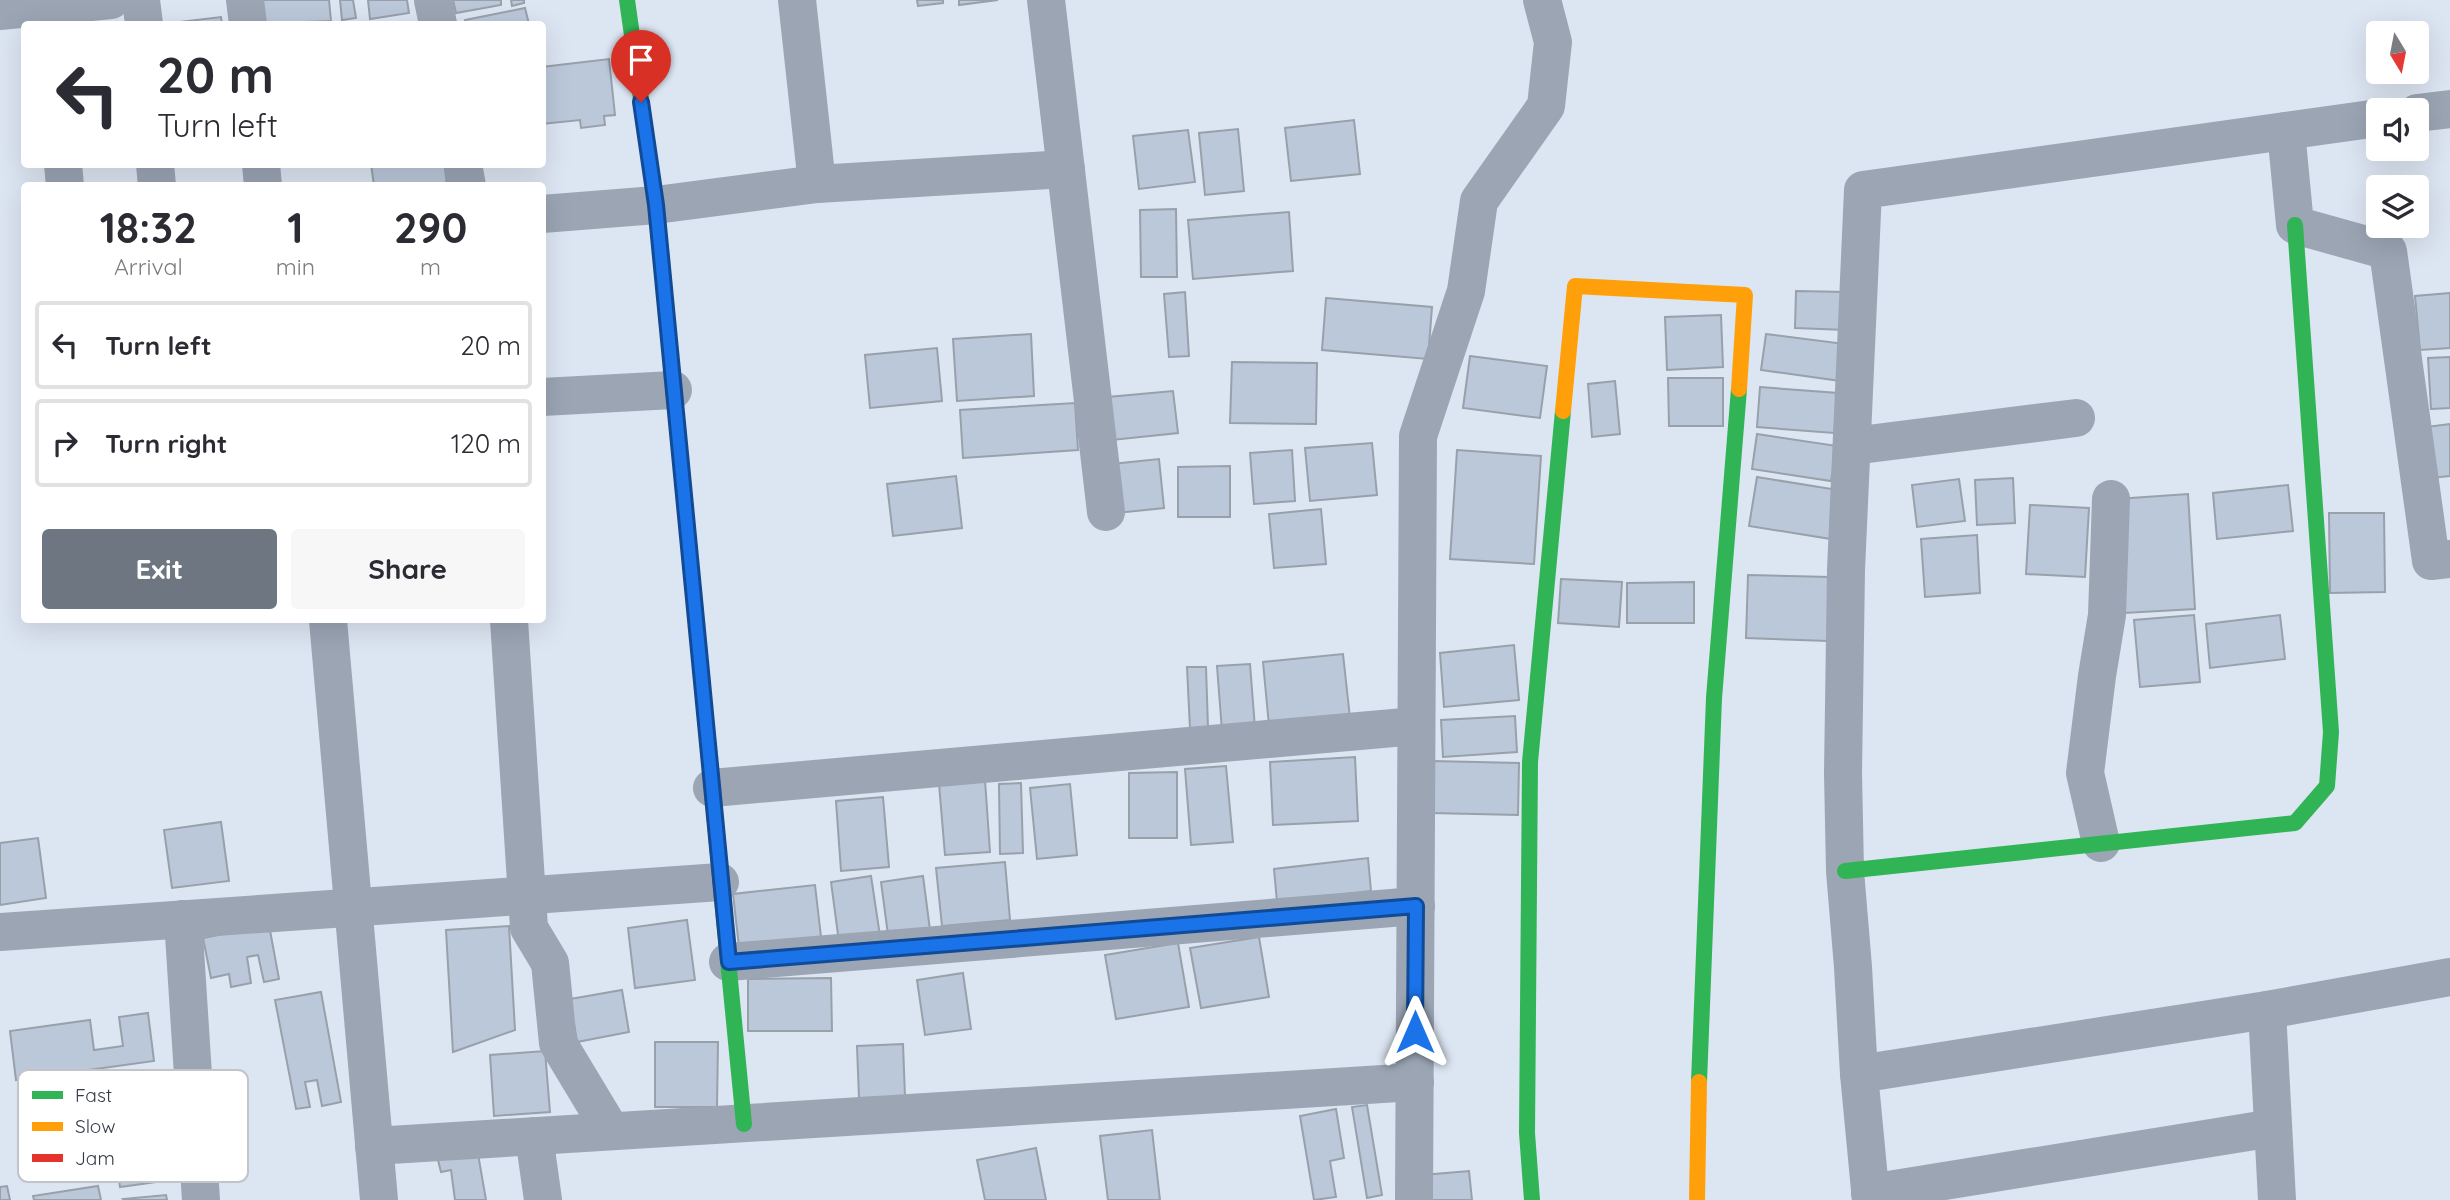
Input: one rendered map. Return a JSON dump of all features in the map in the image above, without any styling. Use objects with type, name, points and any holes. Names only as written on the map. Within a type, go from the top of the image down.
[{"type":"street","points":[[0,11],[47,16],[111,0]]},
{"type":"street","points":[[141,0],[144,21]]},
{"type":"street","points":[[245,0],[248,21]]},
{"type":"street","points":[[433,0],[437,21]]},
{"type":"street","points":[[627,0],[656,205],[744,1124]]},
{"type":"street","points":[[797,0],[817,184]]},
{"type":"street","points":[[1046,0],[1106,512]]},
{"type":"street","points":[[1414,1200],[1418,436],[1466,291],[1479,201],[1546,106],[1553,42],[1542,0]]},
{"type":"street","points":[[2429,111],[2450,108]]},
{"type":"street","points":[[2273,1128],[1870,1197],[1845,871],[1843,773],[1846,570],[1863,190],[2366,120]]},
{"type":"street","points":[[1845,871],[2295,823],[2327,786],[2331,732],[2286,131]]},
{"type":"street","points":[[546,214],[656,205],[817,184],[1066,169]]},
{"type":"street","points":[[2295,225],[2388,251],[2431,561],[2450,559]]},
{"type":"street","points":[[1532,1200],[1527,1133],[1530,762],[1574,286],[1745,295],[1735,457],[1714,698],[1696,1158],[1697,1200]]},
{"type":"street","points":[[546,397],[673,390]]},
{"type":"street","points":[[1852,446],[2076,418]]},
{"type":"street","points":[[2101,843],[2085,772],[2107,615],[2111,499]]},
{"type":"street","points":[[328,623],[379,1200]]},
{"type":"street","points":[[509,623],[529,928],[550,963],[558,1042],[611,1131]]},
{"type":"street","points":[[712,788],[1416,726]]},
{"type":"street","points":[[0,932],[720,882]]},
{"type":"street","points":[[729,962],[1416,906]]},
{"type":"street","points":[[183,919],[193,1070]]},
{"type":"street","points":[[1859,1074],[2267,1010],[2450,977]]},
{"type":"street","points":[[2267,1010],[2277,1200]]},
{"type":"street","points":[[374,1146],[1415,1082]]},
{"type":"street","points":[[534,1136],[543,1200]]},
{"type":"street","points":[[200,1182],[201,1200]]},
{"type":"building","points":[[254,0],[329,0],[331,21],[255,21]]},
{"type":"building","points":[[340,0],[353,0],[356,18],[342,20]]},
{"type":"building","points":[[368,0],[407,0],[409,13],[370,19]]},
{"type":"building","points":[[453,0],[501,0],[501,5],[456,13]]},
{"type":"building","points":[[511,0],[524,0],[524,3],[512,6]]},
{"type":"building","points":[[917,0],[943,0],[943,3],[918,6]]},
{"type":"building","points":[[959,0],[998,0],[959,5]]},
{"type":"building","points":[[525,8],[528,21],[465,21]]},
{"type":"building","points":[[221,17],[222,21],[188,21]]},
{"type":"building","points":[[609,59],[615,115],[604,116],[605,125],[581,128],[580,120],[546,124],[546,67]]},
{"type":"building","points":[[1354,120],[1360,174],[1291,181],[1285,128]]},
{"type":"building","points":[[1238,129],[1244,191],[1205,195],[1199,133]]},
{"type":"building","points":[[1188,130],[1195,182],[1139,189],[1133,136]]},
{"type":"building","points":[[372,168],[447,168],[447,182],[373,182]]},
{"type":"building","points":[[1176,209],[1177,277],[1141,277],[1140,210]]},
{"type":"building","points":[[1289,212],[1293,271],[1193,279],[1188,220]]},
{"type":"building","points":[[1796,291],[1847,292],[1846,330],[1795,328]]},
{"type":"building","points":[[1185,292],[1189,356],[1169,357],[1164,294]]},
{"type":"building","points":[[2450,293],[2450,348],[2420,350],[2415,296]]},
{"type":"building","points":[[1326,298],[1432,307],[1428,359],[1322,350]]},
{"type":"building","points":[[1721,315],[1723,367],[1667,370],[1665,317]]},
{"type":"building","points":[[1031,334],[1034,396],[957,401],[953,339]]},
{"type":"building","points":[[1766,334],[1853,345],[1848,382],[1761,370]]},
{"type":"building","points":[[937,348],[942,401],[870,408],[865,355]]},
{"type":"building","points":[[1470,356],[1547,366],[1540,418],[1463,408]]},
{"type":"building","points":[[2450,357],[2450,408],[2431,409],[2428,358]]},
{"type":"building","points":[[1232,362],[1317,363],[1316,424],[1230,423]]},
{"type":"building","points":[[1668,378],[1723,378],[1723,426],[1669,426]]},
{"type":"building","points":[[1615,381],[1620,434],[1592,437],[1588,384]]},
{"type":"building","points":[[1760,387],[1838,393],[1834,433],[1757,427]]},
{"type":"building","points":[[1173,391],[1178,433],[1112,440],[1108,397]]},
{"type":"building","points":[[1075,403],[1078,450],[963,458],[960,410]]},
{"type":"building","points":[[2450,424],[2450,476],[2431,478],[2426,427]]},
{"type":"building","points":[[1757,434],[1837,446],[1831,481],[1752,469]]},
{"type":"building","points":[[1372,443],[1377,495],[1310,501],[1305,448]]},
{"type":"building","points":[[1292,450],[1295,501],[1254,504],[1250,453]]},
{"type":"building","points":[[1457,450],[1541,456],[1534,564],[1450,559]]},
{"type":"building","points":[[1159,459],[1164,508],[1117,513],[1112,464]]},
{"type":"building","points":[[1230,466],[1230,517],[1178,517],[1178,467]]},
{"type":"building","points":[[956,476],[962,528],[893,536],[887,484]]},
{"type":"building","points":[[1757,477],[1838,490],[1831,539],[1749,526]]},
{"type":"building","points":[[2013,478],[2015,523],[1977,525],[1975,480]]},
{"type":"building","points":[[1959,479],[1965,521],[1917,527],[1912,485]]},
{"type":"building","points":[[2288,485],[2293,531],[2217,539],[2213,493]]},
{"type":"building","points":[[2188,494],[2195,609],[2124,613],[2117,499]]},
{"type":"building","points":[[2030,505],[2089,508],[2085,577],[2026,574]]},
{"type":"building","points":[[1321,509],[1326,564],[1274,568],[1269,514]]},
{"type":"building","points":[[2329,513],[2384,513],[2385,592],[2330,593]]},
{"type":"building","points":[[1977,535],[1980,593],[1925,597],[1921,539]]},
{"type":"building","points":[[1748,575],[1830,577],[1828,641],[1746,638]]},
{"type":"building","points":[[1561,579],[1622,582],[1619,627],[1558,623]]},
{"type":"building","points":[[1694,582],[1694,623],[1627,623],[1627,583]]},
{"type":"building","points":[[2194,615],[2200,682],[2140,687],[2134,620]]},
{"type":"building","points":[[2280,615],[2285,659],[2210,668],[2206,624]]},
{"type":"building","points":[[1514,645],[1519,700],[1444,707],[1440,653]]},
{"type":"building","points":[[1343,654],[1350,718],[1269,726],[1263,662]]},
{"type":"building","points":[[1250,664],[1255,728],[1222,731],[1217,666]]},
{"type":"building","points":[[1187,667],[1206,667],[1208,728],[1190,729]]},
{"type":"building","points":[[1515,716],[1517,752],[1443,757],[1441,720]]},
{"type":"building","points":[[1355,757],[1358,821],[1273,825],[1270,762]]},
{"type":"building","points":[[1432,761],[1519,763],[1518,815],[1431,813]]},
{"type":"building","points":[[1226,766],[1233,842],[1191,845],[1185,769]]},
{"type":"building","points":[[1177,772],[1177,838],[1129,838],[1129,773]]},
{"type":"building","points":[[985,780],[990,852],[945,855],[939,784]]},
{"type":"building","points":[[1021,783],[1023,853],[1000,854],[999,784]]},
{"type":"building","points":[[1070,784],[1077,855],[1037,859],[1030,788]]},
{"type":"building","points":[[883,797],[889,867],[841,871],[836,801]]},
{"type":"building","points":[[221,822],[229,881],[172,888],[164,830]]},
{"type":"building","points":[[38,838],[46,898],[0,905],[0,843]]},
{"type":"building","points":[[1368,858],[1371,891],[1277,902],[1274,869]]},
{"type":"building","points":[[1005,862],[1010,920],[942,926],[936,868]]},
{"type":"building","points":[[871,876],[880,936],[839,942],[831,882]]},
{"type":"building","points":[[923,876],[930,930],[888,935],[881,882]]},
{"type":"building","points":[[815,885],[821,937],[739,947],[733,894]]},
{"type":"building","points":[[687,920],[695,980],[635,988],[628,928]]},
{"type":"building","points":[[269,925],[279,979],[264,982],[258,955],[247,957],[251,983],[231,987],[229,974],[211,978],[203,938]]},
{"type":"building","points":[[509,926],[515,1030],[453,1052],[446,930]]},
{"type":"building","points":[[1259,937],[1269,997],[1201,1008],[1190,948]]},
{"type":"building","points":[[1178,943],[1189,1007],[1116,1019],[1105,955]]},
{"type":"building","points":[[963,973],[971,1029],[925,1035],[917,980]]},
{"type":"building","points":[[831,978],[832,1031],[748,1031],[748,979]]},
{"type":"building","points":[[622,990],[629,1032],[577,1042],[570,999]]},
{"type":"building","points":[[321,992],[341,1102],[322,1106],[317,1080],[305,1082],[310,1107],[296,1109],[275,1000]]},
{"type":"building","points":[[148,1013],[154,1061],[89,1070],[18,1070],[16,1080],[10,1031],[90,1020],[94,1050],[123,1046],[119,1017]]},
{"type":"building","points":[[655,1042],[718,1042],[717,1107],[655,1107]]},
{"type":"building","points":[[903,1044],[905,1097],[859,1098],[857,1046]]},
{"type":"building","points":[[545,1051],[550,1112],[494,1116],[490,1055]]},
{"type":"building","points":[[1367,1105],[1382,1195],[1367,1198],[1352,1107]]},
{"type":"building","points":[[1336,1109],[1344,1158],[1330,1161],[1336,1197],[1314,1200],[1300,1116]]},
{"type":"building","points":[[1152,1130],[1160,1200],[1108,1200],[1100,1136]]},
{"type":"building","points":[[1036,1148],[1046,1200],[985,1200],[977,1160]]},
{"type":"building","points":[[478,1154],[486,1200],[455,1200],[451,1170],[441,1172],[438,1160]]},
{"type":"building","points":[[1469,1171],[1472,1200],[1425,1200],[1423,1175]]},
{"type":"building","points":[[119,1182],[156,1182],[120,1187]]},
{"type":"building","points":[[7,1186],[10,1200],[0,1200],[0,1187]]},
{"type":"building","points":[[98,1186],[101,1200],[34,1200],[33,1196]]},
{"type":"building","points":[[166,1195],[167,1200],[123,1199]]},
{"type":"traffic: fast","points":[[627,0],[656,205],[703,693]]},
{"type":"traffic: fast","points":[[1845,871],[2295,823],[2327,786],[2331,732],[2295,225]]},
{"type":"traffic: fast","points":[[1699,1082],[1714,698],[1739,389]]},
{"type":"traffic: fast","points":[[1532,1200],[1527,1133],[1530,762],[1563,411]]},
{"type":"traffic: fast","points":[[722,898],[744,1124]]},
{"type":"traffic: slow","points":[[1563,411],[1575,286],[1745,295],[1739,389]]},
{"type":"traffic: slow","points":[[1697,1200],[1699,1082]]},
{"type":"traffic: jam","points":[[703,693],[722,898]]},
{"type":"route","points":[[641,102],[656,205],[729,962],[1416,906],[1415,1032]]}]
